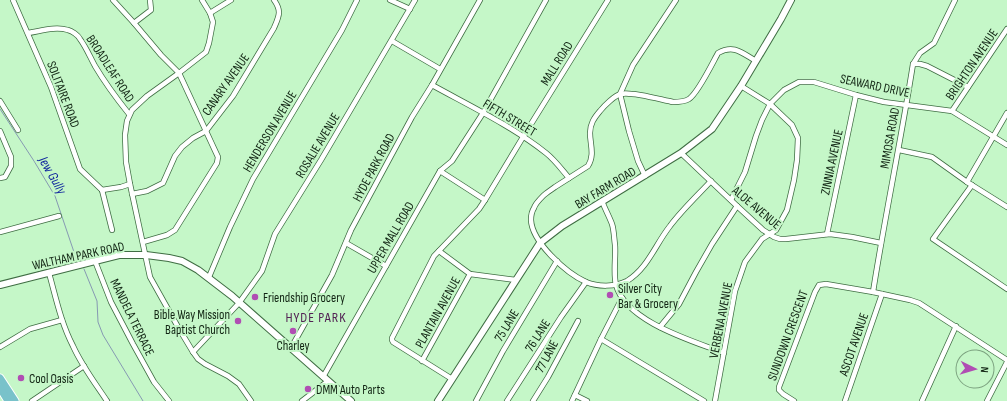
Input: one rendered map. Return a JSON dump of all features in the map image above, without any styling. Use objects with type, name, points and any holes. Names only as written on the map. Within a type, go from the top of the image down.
[{"type":"main road","points":[[0,378],[15,401]]},
{"type":"main road","points":[[0,388],[8,401]]},
{"type":"street","name":"SOLITAIRE ROAD","points":[[13,0],[51,87],[80,169],[102,190]]},
{"type":"street","points":[[113,0],[161,55],[179,73],[218,156],[217,163],[175,230],[167,235],[143,242]]},
{"type":"street","points":[[134,23],[151,10],[150,0]]},
{"type":"street","points":[[202,0],[210,13],[213,22],[210,43],[206,52],[147,96],[129,114],[125,135],[126,162],[150,276],[178,327],[198,359],[239,384],[252,401]]},
{"type":"street","points":[[210,13],[231,0]]},
{"type":"street","name":"CANARY AVENUE","points":[[132,194],[147,191],[163,183],[182,147],[193,138],[206,131],[233,96],[274,28],[279,16],[279,9],[274,0]]},
{"type":"street","name":"HENDERSON AVENUE","points":[[209,278],[230,227],[253,179],[342,30],[357,0]]},
{"type":"street","points":[[390,0],[410,9]]},
{"type":"street","name":"ROSALIE AVENUE","points":[[193,352],[239,303],[262,271],[275,234],[325,153],[415,0]]},
{"type":"street","name":"HYDE PARK ROAD","points":[[291,348],[332,275],[351,230],[405,130],[480,0]]},
{"type":"street","name":"UPPER MALL ROAD","points":[[326,379],[386,266],[440,171],[452,161],[483,113],[546,0]]},
{"type":"street","name":"MALL ROAD","points":[[422,361],[393,342],[392,338],[434,256],[479,209],[608,0]]},
{"type":"street","points":[[676,0],[633,65],[620,94],[604,106],[591,123],[590,132],[592,156],[588,166],[543,196],[534,207],[531,219],[533,230],[540,243],[557,261],[572,273],[586,282],[602,285],[616,285],[626,281],[644,267],[662,236],[693,199],[711,182]]},
{"type":"street","name":"BAY FARM ROAD","points":[[438,401],[540,243],[562,226],[681,153],[712,129],[741,86],[791,0]]},
{"type":"street","points":[[913,64],[920,53],[934,43],[955,0]]},
{"type":"street","name":"BROADLEAF ROAD","points":[[28,33],[61,29],[69,30],[75,33],[80,38],[102,78],[129,114]]},
{"type":"street","name":"BRIGHTON AVENUE","points":[[952,111],[1007,29]]},
{"type":"street","points":[[392,41],[440,69]]},
{"type":"street","points":[[620,94],[628,93],[673,102],[688,100],[696,92],[718,54],[723,50],[729,48],[735,49],[756,61]]},
{"type":"street","points":[[913,64],[927,66],[968,87]]},
{"type":"street","name":"MIMOSA ROAD","points":[[873,292],[913,64]]},
{"type":"street","name":"SEAWARD DRIVE","points":[[731,200],[745,172],[762,120],[770,104],[784,90],[798,82],[814,82],[884,102],[952,111],[1007,145]]},
{"type":"street","name":"FIFTH STREET","points":[[432,85],[523,137],[547,154],[570,178]]},
{"type":"street","points":[[741,86],[770,104]]},
{"type":"street","points":[[620,94],[629,131],[644,176]]},
{"type":"street","name":"ZINNIA AVENUE","points":[[827,234],[856,95]]},
{"type":"street","points":[[0,102],[18,130]]},
{"type":"street","name":"VERBENA AVENUE","points":[[715,401],[735,291],[746,262],[762,240],[776,230],[787,210],[794,180],[798,138],[792,125],[770,104]]},
{"type":"street","points":[[967,182],[1007,113]]},
{"type":"street","points":[[0,131],[11,157],[12,166],[5,177],[0,178]]},
{"type":"street","points":[[899,150],[932,157],[967,182],[1007,207]]},
{"type":"street","name":"ALOE AVENUE","points":[[681,153],[763,230],[777,238],[786,239],[827,234],[881,243]]},
{"type":"street","points":[[440,171],[485,200]]},
{"type":"street","points":[[112,230],[102,190],[130,184]]},
{"type":"street","points":[[972,185],[933,239],[1007,289]]},
{"type":"street","points":[[602,201],[612,225],[615,245],[616,285],[622,298],[637,313],[671,333],[724,352]]},
{"type":"street","points":[[660,327],[679,304],[708,251],[737,206]]},
{"type":"street","points":[[0,232],[59,216]]},
{"type":"street","points":[[346,243],[386,266]]},
{"type":"street","points":[[439,251],[470,274],[516,280]]},
{"type":"street","name":"WALTHAM PARK ROAD","points":[[0,285],[124,255],[146,255],[182,261],[209,278],[351,401]]},
{"type":"street","name":"MANDELA TERRACE","points":[[95,261],[111,302],[133,344],[154,382],[169,401]]},
{"type":"street","name":"75 LANE","points":[[476,401],[503,351],[557,261]]},
{"type":"street","points":[[49,273],[62,320],[72,346],[107,401]]},
{"type":"street","name":"PLANTAIN AVENUE","points":[[422,361],[470,274]]},
{"type":"street","name":"76 LANE","points":[[507,401],[561,317],[586,282]]},
{"type":"street","name":"SUNDOWN CRESCENT","points":[[794,401],[783,394],[779,390],[779,387],[816,288],[819,284],[873,292],[919,303],[1007,361]]},
{"type":"street","name":"ASCOT AVENUE","points":[[845,401],[882,294]]},
{"type":"street","points":[[572,401],[622,298]]},
{"type":"street","points":[[0,347],[30,329],[62,320]]},
{"type":"street","name":"77 LANE","points":[[533,401],[548,377],[578,321]]},
{"type":"street","points":[[922,401],[956,326]]},
{"type":"street","points":[[601,339],[704,401]]},
{"type":"street","points":[[422,361],[452,379]]},
{"type":"street","points":[[987,401],[1007,361]]},
{"type":"street","points":[[32,401],[84,366]]},
{"type":"street","points":[[302,401],[326,379]]},
{"type":"street","points":[[575,394],[587,401]]},
{"type":"waterway","name":"Jew Gully","points":[[0,109],[55,196],[76,258]]},
{"type":"waterway","points":[[84,269],[97,301],[98,322],[103,335],[143,401]]},
{"type":"place","name":"Silver City Bar & Grocery","points":[[610,295]]},
{"type":"place","name":"Friendship Grocery","points":[[255,297]]},
{"type":"place","name":"Bible Way Mission Baptist Church","points":[[238,321]]},
{"type":"place","name":"Charley","points":[[293,331]]},
{"type":"place","name":"Cool Oasis","points":[[21,378]]},
{"type":"place","name":"DMM Auto Parts","points":[[308,389]]},
{"type":"district","name":"HYDE PARK","points":[[316,317]]}]
